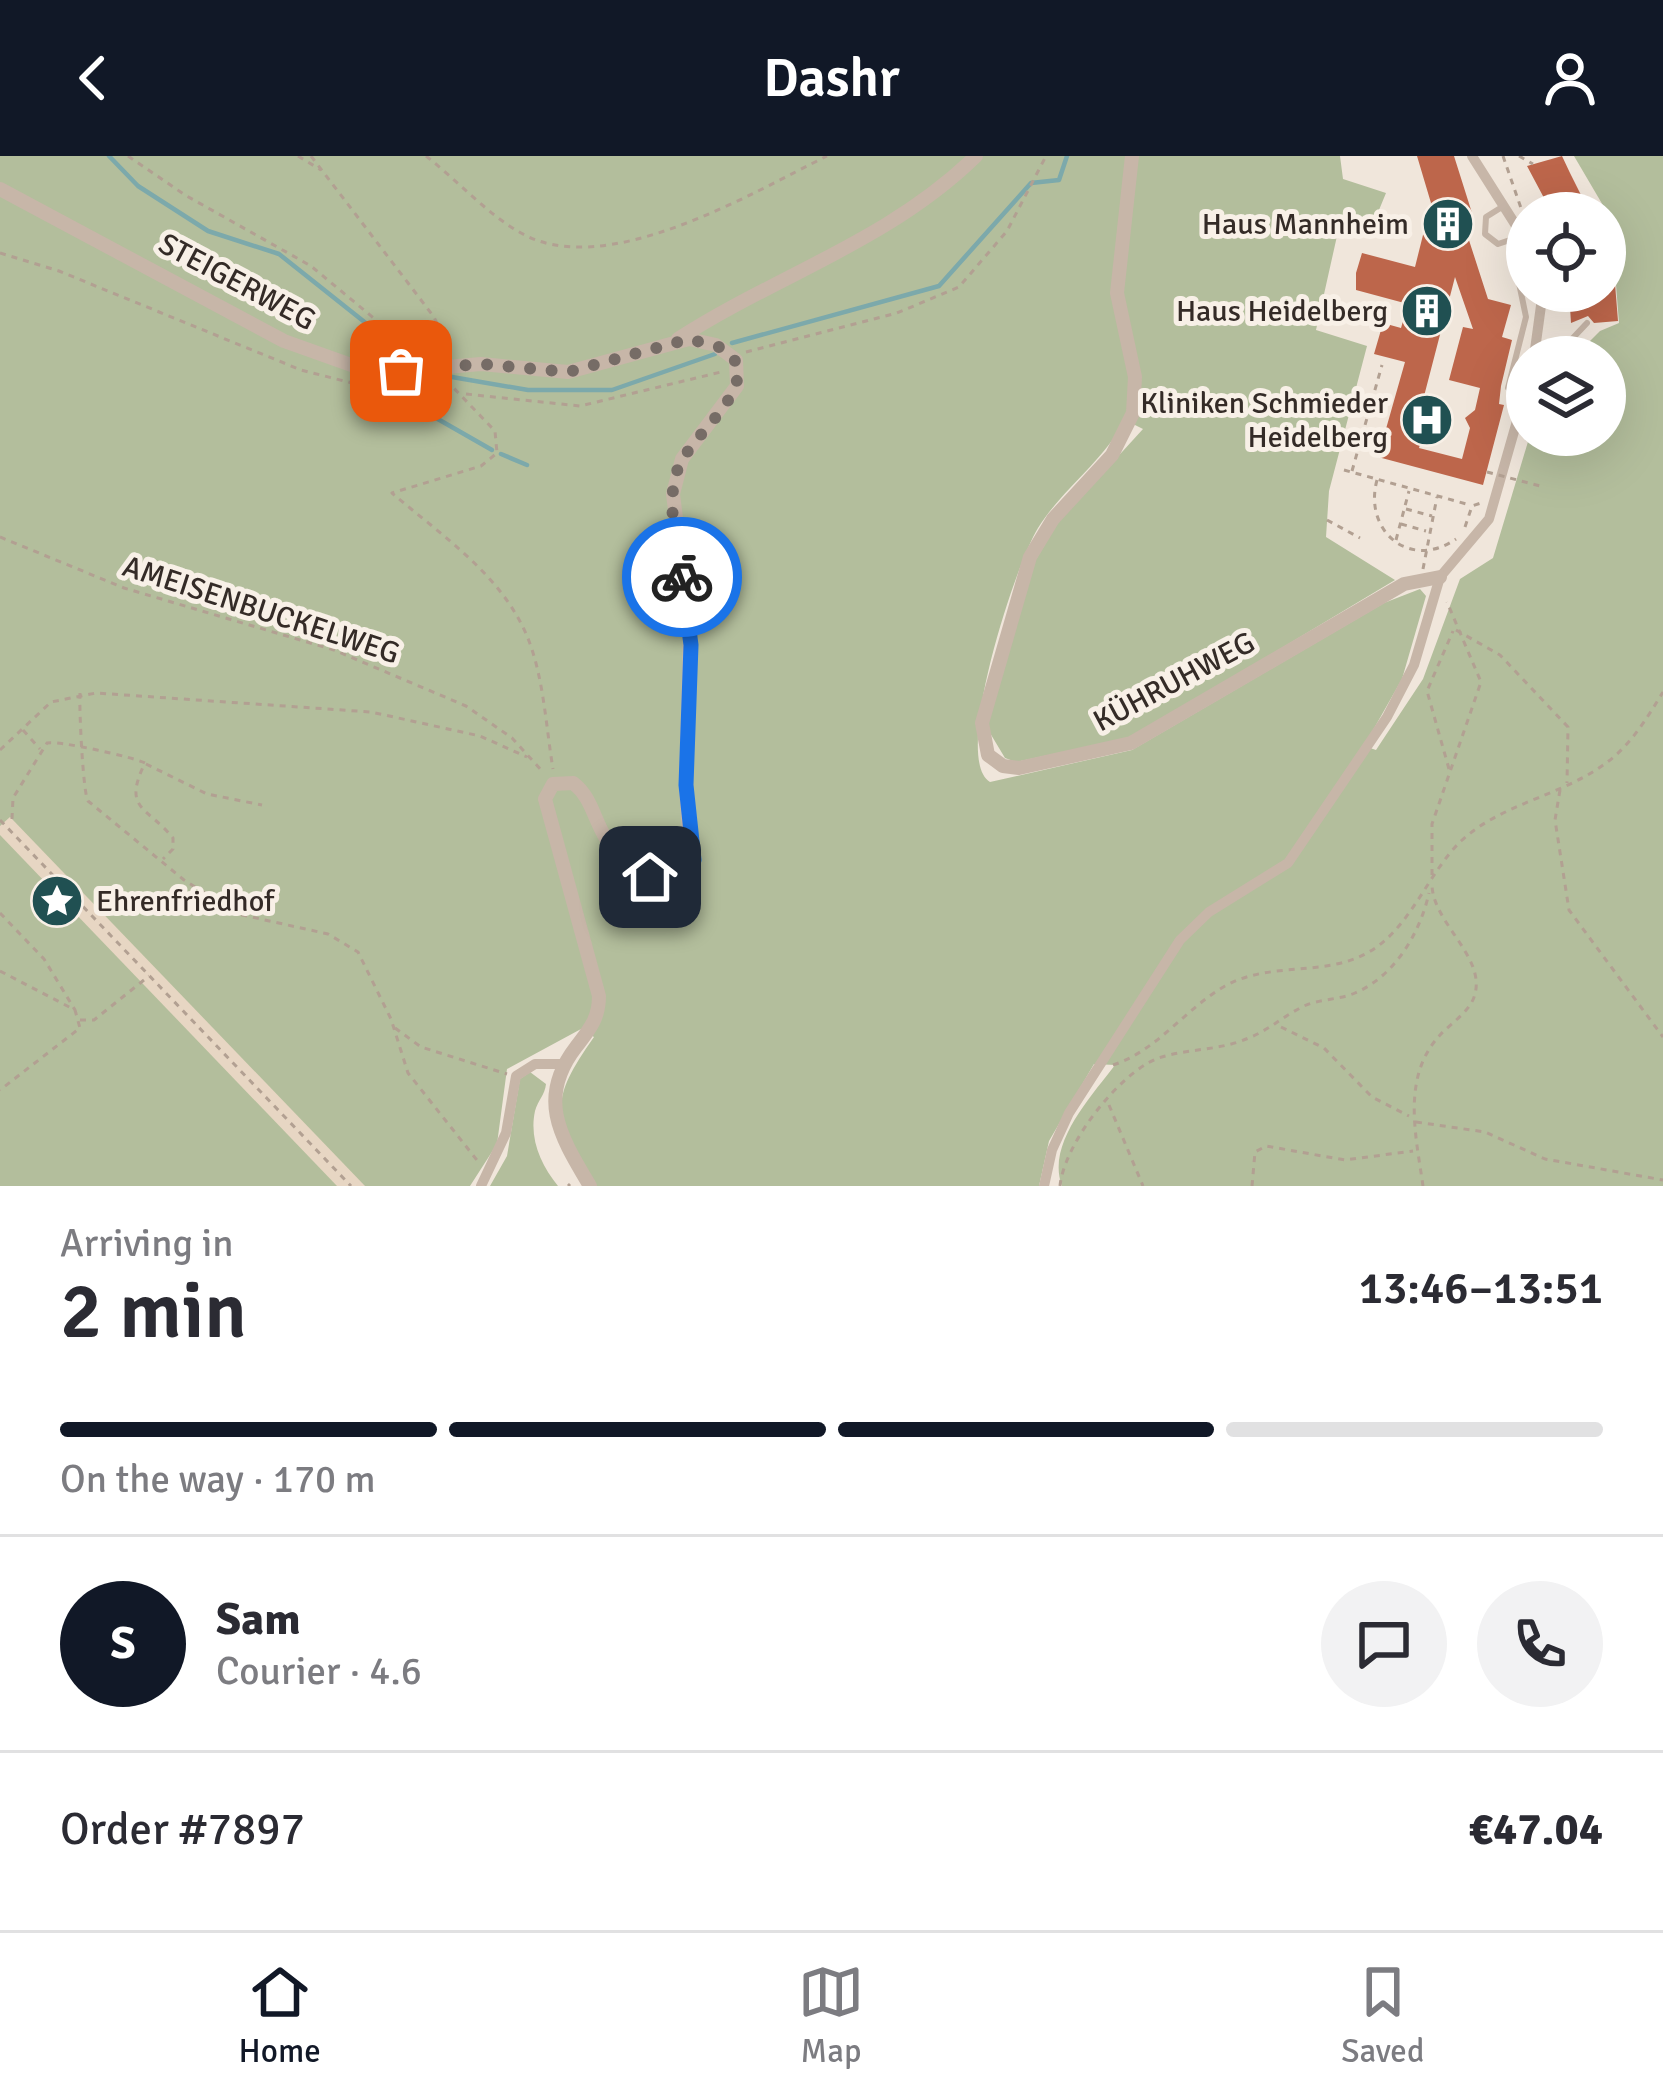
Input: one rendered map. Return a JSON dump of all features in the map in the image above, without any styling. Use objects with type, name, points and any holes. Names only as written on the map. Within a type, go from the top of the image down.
[{"type":"street","points":[[673,341],[859,244],[933,194],[976,156]]},
{"type":"street","name":"KÜHRUHWEG","points":[[1132,156],[1117,293],[1135,377],[1133,413],[1112,455],[1053,519],[1024,570],[982,723],[988,755],[1015,768],[1123,747],[1432,577]]},
{"type":"street","points":[[1472,156],[1506,205]]},
{"type":"street","name":"STEIGERWEG","points":[[0,190],[146,263],[284,341],[367,369],[568,372],[673,341]]},
{"type":"street","points":[[590,1186],[554,1117],[553,1091],[565,1064],[594,1023],[599,1000],[573,887],[546,808],[554,776],[569,781],[581,789],[605,838],[638,869],[668,884],[689,875],[694,860],[686,785],[690,630],[673,494],[693,442],[737,386],[740,371],[734,356],[708,342],[673,341]]},
{"type":"street","points":[[1044,1186],[1056,1139],[1192,926],[1282,869],[1406,684],[1432,577],[1486,525],[1506,456]]},
{"type":"street","points":[[485,1180],[506,1133],[517,1076],[540,1063],[565,1064]]},
{"type":"lane","points":[[1506,205],[1486,217],[1485,234],[1498,244],[1506,242]]},
{"type":"lane","points":[[1575,336],[1587,323]]},
{"type":"path","points":[[128,156],[185,196],[311,266],[437,368],[495,430],[496,453],[481,466],[392,493],[485,573],[513,610],[538,674],[554,776]]},
{"type":"path","points":[[298,156],[322,170]]},
{"type":"path","points":[[0,253],[344,383],[406,396],[421,389],[450,345],[434,317],[311,156]]},
{"type":"path","points":[[426,156],[521,234],[583,248],[674,226],[827,156]]},
{"type":"path","points":[[464,394],[540,404],[592,404],[711,376],[734,356],[897,313],[959,287],[1007,231],[1046,156]]},
{"type":"path","points":[[1503,156],[1516,192]]},
{"type":"path","points":[[1519,156],[1533,164]]},
{"type":"path","points":[[1352,473],[1382,365]]},
{"type":"path","points":[[1344,470],[1475,504],[1460,534],[1444,547],[1423,552],[1395,543],[1374,513],[1377,480]]},
{"type":"path","points":[[1486,472],[1540,486]]},
{"type":"path","points":[[1395,543],[1410,490]]},
{"type":"path","points":[[1423,1186],[1413,1120],[1428,1052],[1472,1001],[1476,986],[1472,968],[1436,907],[1432,879],[1429,837],[1480,682],[1423,552],[1437,496]]},
{"type":"path","points":[[1405,509],[1432,516]]},
{"type":"path","points":[[1327,520],[1360,538]]},
{"type":"path","points":[[1400,524],[1428,531]]},
{"type":"path","name":"AMEISENBUCKELWEG","points":[[0,537],[124,587],[334,650],[466,706],[554,776]]},
{"type":"path","points":[[1449,770],[1427,692],[1454,629]]},
{"type":"path","points":[[1454,629],[1500,655],[1568,728],[1555,820],[1569,910],[1663,1037]]},
{"type":"path","points":[[1100,1064],[1116,1064],[1227,984],[1266,970],[1344,962],[1368,953],[1475,830],[1611,760],[1663,692]]},
{"type":"path","points":[[0,750],[51,702],[80,693],[371,712],[480,736],[528,758]]},
{"type":"path","points":[[80,693],[83,793],[112,824],[246,918],[290,923],[346,942],[358,952],[394,1027],[408,1073],[485,1180]]},
{"type":"path","points":[[22,729],[40,749]]},
{"type":"path","points":[[12,819],[14,798],[27,784],[40,749],[57,740],[145,763],[207,794],[262,805]]},
{"type":"path","points":[[145,763],[133,794],[173,838],[173,850],[161,860]]},
{"type":"path","points":[[112,824],[119,814]]},
{"type":"path","points":[[0,820],[352,1186]]},
{"type":"path","points":[[1060,1186],[1079,1131],[1108,1103],[1119,1084],[1166,1055],[1228,1045],[1279,1026],[1302,1007],[1354,994],[1388,972],[1410,942],[1432,879]]},
{"type":"path","points":[[0,913],[44,959],[75,1010],[80,1028],[0,1090]]},
{"type":"path","points":[[0,971],[75,1010]]},
{"type":"path","points":[[78,1020],[94,1020],[149,976]]},
{"type":"path","points":[[1279,1026],[1324,1048],[1372,1096],[1413,1120],[1485,1132],[1545,1160],[1663,1180]]},
{"type":"path","points":[[394,1027],[421,1047],[517,1076]]},
{"type":"path","points":[[1116,1064],[1119,1084]]},
{"type":"path","points":[[1108,1103],[1143,1186]]},
{"type":"path","points":[[1252,1186],[1256,1152],[1266,1146],[1345,1160],[1416,1150]]},
{"type":"path","points":[[1643,1186],[1651,1177]]},
{"type":"green space","points":[[0,156],[1340,156],[1343,179],[1386,193],[1372,227],[1337,236],[1316,330],[1367,346],[1329,491],[1326,537],[1395,580],[1133,737],[1016,762],[1005,758],[987,728],[1033,564],[1059,521],[1143,429],[1125,420],[1038,528],[1016,579],[982,701],[980,766],[990,782],[1132,750],[1384,603],[1420,589],[1426,596],[1402,679],[1364,746],[1376,750],[1423,679],[1460,579],[1493,558],[1524,456],[1626,456],[1626,336],[1595,336],[1619,323],[1618,312],[1626,312],[1626,192],[1595,192],[1574,156],[1663,156],[1663,1186],[1062,1186],[1060,1154],[1065,1138],[1115,1065],[1094,1064],[1049,1141],[1039,1186],[596,1186],[572,1143],[562,1111],[568,1080],[594,1037],[581,1029],[507,1069],[497,1144],[470,1186],[0,1186]]},
{"type":"green space","points":[[530,1072],[546,1084],[535,1111],[535,1141],[558,1186],[490,1186],[507,1156],[520,1079]]},
{"type":"shaded area","points":[[10,817],[365,1186],[337,1186],[0,835],[0,826]]},
{"type":"building","points":[[1417,156],[1454,156],[1472,213],[1467,234],[1488,299],[1506,304],[1509,312],[1502,337],[1506,338],[1506,365],[1499,404],[1504,405],[1483,485],[1378,457],[1405,362],[1374,354],[1383,323],[1401,328],[1408,304],[1356,290],[1356,273],[1362,253],[1415,267],[1431,203]],"holes":[[[1455,277],[1473,329],[1463,327],[1449,380],[1480,388],[1475,410],[1465,418],[1470,428],[1462,459],[1419,448],[1424,429],[1416,427]]]},
{"type":"building","points":[[1562,156],[1580,192],[1541,192],[1527,166]]},
{"type":"building","points":[[1570,312],[1617,312],[1618,321],[1594,323],[1588,316],[1571,323]]},
{"type":"waterway","points":[[109,156],[138,186],[208,231],[279,254],[411,359]]},
{"type":"waterway","points":[[732,343],[939,286],[1031,183],[1059,180],[1067,156]]},
{"type":"waterway","points":[[452,377],[528,390],[612,390],[715,354]]},
{"type":"waterway","points":[[408,402],[492,450]]},
{"type":"waterway","points":[[501,454],[527,465]]},
{"type":"way so far","points":[[401,371],[481,364],[568,372],[683,339],[728,351],[738,364],[737,386],[682,459],[674,484],[682,577]]},
{"type":"place","name":"Haus Mannheim","points":[[1448,224]]},
{"type":"place","name":"Haus Heidelberg","points":[[1427,311]]},
{"type":"place","name":"Kliniken Schmieder Heidelberg","points":[[1427,420]]},
{"type":"place","name":"Ehrenfriedhof","points":[[57,901]]},
{"type":"route","points":[[650,877],[664,884],[679,883],[692,872],[694,860],[686,785],[691,645],[682,577]]}]
